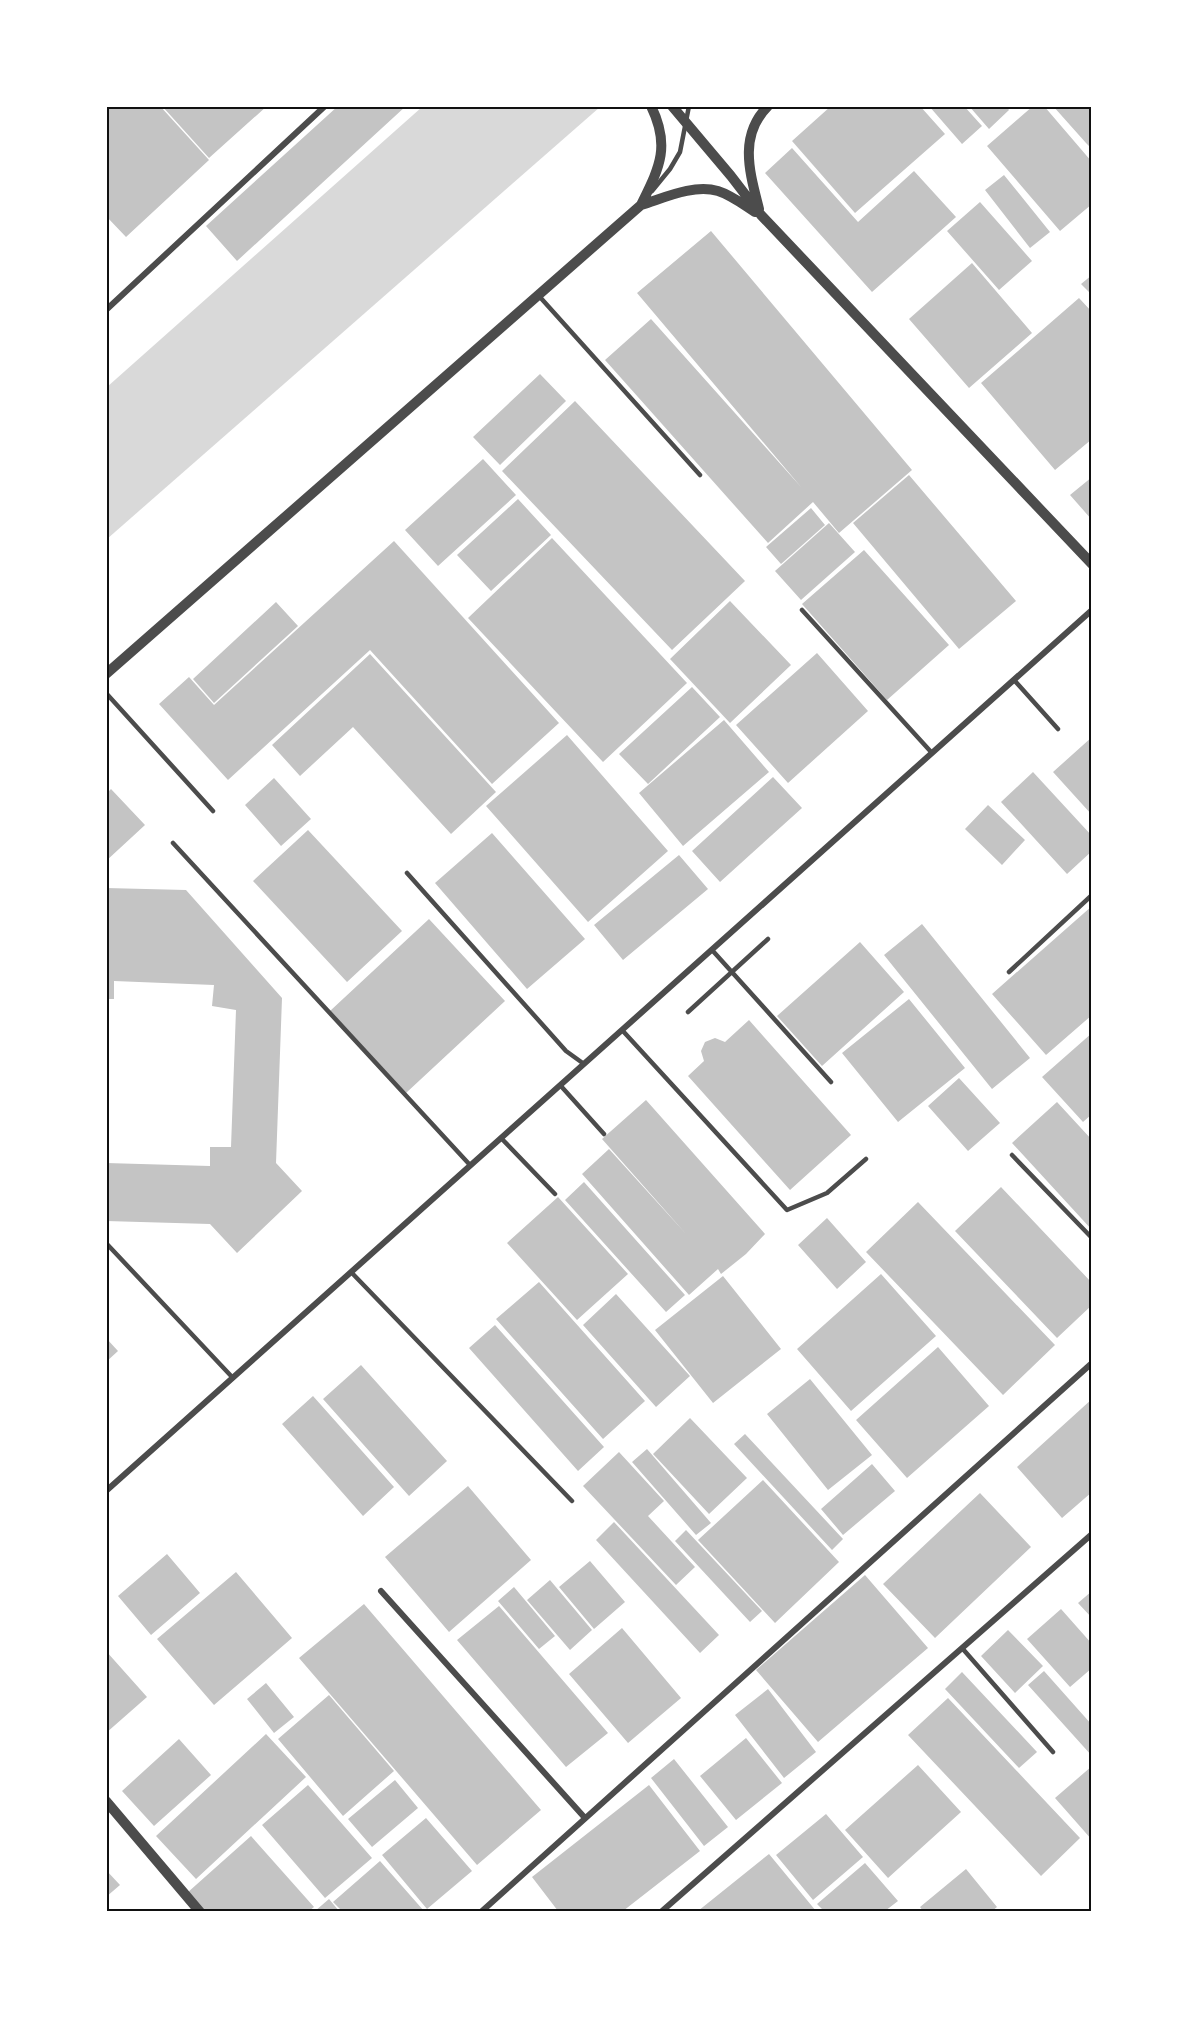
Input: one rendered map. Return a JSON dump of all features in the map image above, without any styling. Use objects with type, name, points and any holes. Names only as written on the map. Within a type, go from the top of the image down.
[{"type":"street","points":[[106,310],[325,106]]},
{"type":"street","points":[[672,106],[761,215],[1092,564]]},
{"type":"street","points":[[761,215],[748,166],[748,140],[762,112],[768,106]]},
{"type":"street","points":[[106,674],[641,205],[659,167],[662,147],[660,131],[653,110]]},
{"type":"street","points":[[641,205],[674,195],[705,190],[719,191],[761,215]]},
{"type":"street","points":[[106,1491],[1092,610]]},
{"type":"street","points":[[481,1911],[1092,1364]]},
{"type":"street","points":[[661,1911],[1092,1534]]},
{"type":"street","points":[[381,1591],[585,1818]]},
{"type":"street","points":[[106,1800],[200,1911]]},
{"type":"lane","points":[[641,205],[670,170],[680,152],[689,106]]},
{"type":"lane","points":[[539,296],[700,475]]},
{"type":"lane","points":[[802,610],[932,753]]},
{"type":"lane","points":[[1014,680],[1058,729]]},
{"type":"lane","points":[[106,693],[213,811]]},
{"type":"lane","points":[[173,843],[470,1165]]},
{"type":"lane","points":[[407,873],[559,1044],[584,1064]]},
{"type":"lane","points":[[1009,972],[1092,895]]},
{"type":"lane","points":[[688,1012],[768,939]]},
{"type":"lane","points":[[711,950],[831,1082]]},
{"type":"lane","points":[[622,1030],[787,1210],[827,1192],[866,1159]]},
{"type":"lane","points":[[560,1085],[604,1134]]},
{"type":"lane","points":[[501,1138],[555,1194]]},
{"type":"lane","points":[[1012,1155],[1092,1238]]},
{"type":"lane","points":[[106,1243],[233,1378]]},
{"type":"lane","points":[[351,1272],[572,1501]]},
{"type":"lane","points":[[962,1648],[1053,1752]]},
{"type":"shaded area","points":[[422,107],[600,107],[107,539],[107,387]]},
{"type":"building","points":[[106,106],[160,106],[209,160],[126,237],[106,216]]},
{"type":"building","points":[[162,106],[267,106],[209,158]]},
{"type":"building","points":[[338,106],[406,106],[237,261],[206,226]]},
{"type":"building","points":[[831,106],[920,106],[945,134],[855,213],[792,141]]},
{"type":"building","points":[[929,106],[964,106],[982,126],[962,144]]},
{"type":"building","points":[[969,106],[1006,106],[1009,110],[989,129]]},
{"type":"building","points":[[1033,106],[1044,106],[1092,162],[1092,204],[1060,231],[987,146]]},
{"type":"building","points":[[1053,106],[1092,106],[1092,149],[1086,143]]},
{"type":"building","points":[[792,148],[858,222],[914,171],[956,217],[872,292],[765,173]]},
{"type":"building","points":[[1004,175],[1050,232],[1030,248],[985,190]]},
{"type":"building","points":[[980,202],[1032,261],[999,290],[947,231]]},
{"type":"building","points":[[711,231],[912,470],[839,533],[813,502],[768,543],[605,360],[651,319],[801,487],[637,293]]},
{"type":"building","points":[[972,263],[1032,333],[969,388],[909,319]]},
{"type":"building","points":[[1092,275],[1092,295],[1081,284]]},
{"type":"building","points":[[1079,298],[1092,312],[1092,439],[1055,470],[981,383]]},
{"type":"building","points":[[540,374],[566,401],[500,465],[473,437]]},
{"type":"building","points":[[575,401],[745,581],[672,650],[502,471]]},
{"type":"building","points":[[483,459],[516,495],[438,566],[405,530]]},
{"type":"building","points":[[909,475],[1016,601],[959,649],[853,523]]},
{"type":"building","points":[[1092,477],[1092,520],[1070,495]]},
{"type":"building","points":[[518,499],[551,535],[491,591],[457,555]]},
{"type":"building","points":[[811,508],[825,525],[781,564],[766,547]]},
{"type":"building","points":[[829,523],[855,552],[801,600],[775,571]]},
{"type":"building","points":[[552,538],[687,683],[603,762],[468,618]]},
{"type":"building","points":[[394,541],[559,723],[492,784],[370,650],[228,780],[159,704],[189,677],[214,705]]},
{"type":"building","points":[[864,550],[949,645],[887,700],[802,604]]},
{"type":"building","points":[[730,601],[791,665],[730,723],[670,659]]},
{"type":"building","points":[[276,602],[298,626],[214,703],[193,679]]},
{"type":"building","points":[[817,653],[868,711],[788,783],[736,725]]},
{"type":"building","points":[[370,654],[496,792],[451,834],[353,727],[300,776],[272,745]]},
{"type":"building","points":[[692,687],[720,717],[648,784],[619,754]]},
{"type":"building","points":[[724,720],[769,772],[683,846],[639,793]]},
{"type":"building","points":[[567,735],[668,851],[588,922],[486,806]]},
{"type":"building","points":[[1092,737],[1092,815],[1053,772]]},
{"type":"building","points":[[1033,772],[1092,836],[1092,851],[1067,874],[1001,802]]},
{"type":"building","points":[[773,777],[802,808],[720,882],[692,851]]},
{"type":"building","points":[[274,778],[311,819],[281,846],[245,805]]},
{"type":"building","points":[[111,789],[145,825],[106,861],[106,794]]},
{"type":"building","points":[[988,805],[1025,840],[1002,865],[965,829]]},
{"type":"building","points":[[308,830],[402,931],[347,982],[253,881]]},
{"type":"building","points":[[492,833],[585,939],[527,989],[435,883]]},
{"type":"building","points":[[679,855],[708,889],[623,960],[594,925]]},
{"type":"building","points":[[106,888],[186,890],[282,998],[276,1163],[302,1191],[237,1253],[210,1224],[106,1221],[106,1163],[210,1166],[210,1147],[231,1147],[236,1010],[212,1006],[214,985],[114,981],[114,999],[106,999]]},
{"type":"building","points":[[1092,906],[1092,1015],[1046,1055],[992,994]]},
{"type":"building","points":[[429,919],[505,1001],[406,1093],[330,1011]]},
{"type":"building","points":[[922,924],[1030,1058],[992,1089],[884,955]]},
{"type":"building","points":[[860,942],[904,992],[822,1066],[777,1016]]},
{"type":"building","points":[[909,999],[965,1068],[898,1122],[842,1053]]},
{"type":"building","points":[[749,1020],[851,1135],[790,1190],[688,1076],[704,1061],[701,1051],[705,1042],[715,1038],[725,1042]]},
{"type":"building","points":[[1092,1033],[1092,1114],[1083,1122],[1042,1077]]},
{"type":"building","points":[[959,1078],[1000,1123],[968,1151],[928,1106]]},
{"type":"building","points":[[646,1100],[765,1234],[746,1254],[721,1274],[718,1269],[689,1295],[582,1174],[609,1149],[686,1234],[602,1139]]},
{"type":"building","points":[[1057,1102],[1092,1140],[1092,1230],[1012,1143]]},
{"type":"building","points":[[584,1182],[685,1295],[666,1312],[565,1200]]},
{"type":"building","points":[[1001,1187],[1092,1283],[1092,1305],[1057,1338],[955,1231]]},
{"type":"building","points":[[558,1197],[628,1274],[577,1320],[507,1243]]},
{"type":"building","points":[[918,1202],[1055,1345],[1003,1395],[866,1252]]},
{"type":"building","points":[[827,1218],[866,1262],[837,1289],[798,1245]]},
{"type":"building","points":[[881,1274],[936,1336],[851,1411],[797,1349]]},
{"type":"building","points":[[723,1276],[781,1349],[713,1403],[655,1330]]},
{"type":"building","points":[[539,1282],[645,1401],[603,1439],[496,1319]]},
{"type":"building","points":[[616,1294],[690,1376],[656,1407],[583,1325]]},
{"type":"building","points":[[495,1325],[604,1447],[578,1471],[469,1348]]},
{"type":"building","points":[[106,1338],[118,1351],[106,1362]]},
{"type":"building","points":[[938,1347],[989,1406],[907,1478],[856,1420]]},
{"type":"building","points":[[361,1365],[447,1461],[409,1496],[323,1399]]},
{"type":"building","points":[[810,1379],[872,1455],[828,1490],[767,1414]]},
{"type":"building","points":[[313,1396],[394,1487],[363,1516],[282,1424]]},
{"type":"building","points":[[1092,1399],[1092,1492],[1062,1518],[1017,1467]]},
{"type":"building","points":[[690,1418],[747,1478],[709,1514],[653,1454]]},
{"type":"building","points":[[745,1434],[843,1539],[832,1550],[734,1444]]},
{"type":"building","points":[[647,1449],[711,1523],[696,1535],[632,1462]]},
{"type":"building","points":[[619,1452],[664,1501],[648,1516],[695,1567],[676,1585],[583,1486]]},
{"type":"building","points":[[872,1464],[895,1491],[843,1535],[821,1509]]},
{"type":"building","points":[[763,1480],[839,1562],[775,1623],[698,1540]]},
{"type":"building","points":[[468,1486],[531,1560],[449,1632],[385,1557]]},
{"type":"building","points":[[980,1493],[1031,1547],[935,1638],[883,1584]]},
{"type":"building","points":[[614,1522],[719,1635],[700,1653],[596,1540]]},
{"type":"building","points":[[686,1530],[762,1611],[750,1622],[675,1541]]},
{"type":"building","points":[[167,1554],[200,1593],[151,1635],[118,1596]]},
{"type":"building","points":[[590,1561],[625,1602],[594,1629],[559,1587]]},
{"type":"building","points":[[236,1572],[292,1638],[214,1705],[157,1639]]},
{"type":"building","points":[[865,1575],[928,1648],[818,1742],[756,1670]]},
{"type":"building","points":[[550,1580],[592,1630],[570,1650],[527,1600]]},
{"type":"building","points":[[514,1587],[555,1636],[539,1649],[498,1601]]},
{"type":"building","points":[[1092,1591],[1092,1618],[1078,1603]]},
{"type":"building","points":[[364,1604],[541,1810],[477,1865],[299,1658]]},
{"type":"building","points":[[499,1606],[608,1733],[566,1767],[457,1640]]},
{"type":"building","points":[[1061,1609],[1092,1644],[1092,1668],[1070,1687],[1027,1639]]},
{"type":"building","points":[[622,1628],[681,1698],[628,1743],[569,1674]]},
{"type":"building","points":[[1008,1630],[1043,1666],[1015,1693],[981,1656]]},
{"type":"building","points":[[106,1651],[147,1697],[106,1733]]},
{"type":"building","points":[[1044,1671],[1092,1725],[1092,1756],[1028,1685]]},
{"type":"building","points":[[962,1672],[1037,1752],[1019,1768],[945,1689]]},
{"type":"building","points":[[266,1683],[294,1717],[274,1733],[247,1699]]},
{"type":"building","points":[[768,1689],[816,1752],[784,1778],[735,1715]]},
{"type":"building","points":[[329,1695],[394,1771],[343,1816],[278,1739]]},
{"type":"building","points":[[948,1698],[1080,1838],[1041,1876],[908,1735]]},
{"type":"building","points":[[266,1734],[306,1777],[196,1879],[156,1836]]},
{"type":"building","points":[[746,1738],[782,1783],[736,1820],[700,1776]]},
{"type":"building","points":[[179,1739],[211,1775],[154,1826],[122,1791]]},
{"type":"building","points":[[674,1759],[728,1827],[704,1846],[651,1778]]},
{"type":"building","points":[[918,1765],[961,1812],[888,1878],[845,1830]]},
{"type":"building","points":[[1092,1766],[1092,1840],[1055,1798]]},
{"type":"building","points":[[395,1780],[418,1808],[372,1847],[348,1819]]},
{"type":"building","points":[[308,1785],[372,1858],[325,1898],[262,1825]]},
{"type":"building","points":[[649,1785],[700,1851],[623,1911],[558,1911],[532,1877]]},
{"type":"building","points":[[826,1814],[863,1857],[813,1900],[776,1855]]},
{"type":"building","points":[[426,1818],[472,1871],[427,1909],[382,1855]]},
{"type":"building","points":[[251,1836],[314,1907],[309,1911],[204,1911],[187,1893]]},
{"type":"building","points":[[769,1854],[816,1911],[698,1911]]},
{"type":"building","points":[[380,1861],[424,1911],[342,1911],[333,1902]]},
{"type":"building","points":[[865,1863],[898,1901],[885,1911],[824,1911],[817,1904]]},
{"type":"building","points":[[966,1869],[997,1907],[992,1911],[923,1911],[920,1907]]},
{"type":"building","points":[[106,1870],[120,1885],[106,1897]]},
{"type":"building","points":[[329,1899],[339,1911],[315,1911]]}]
